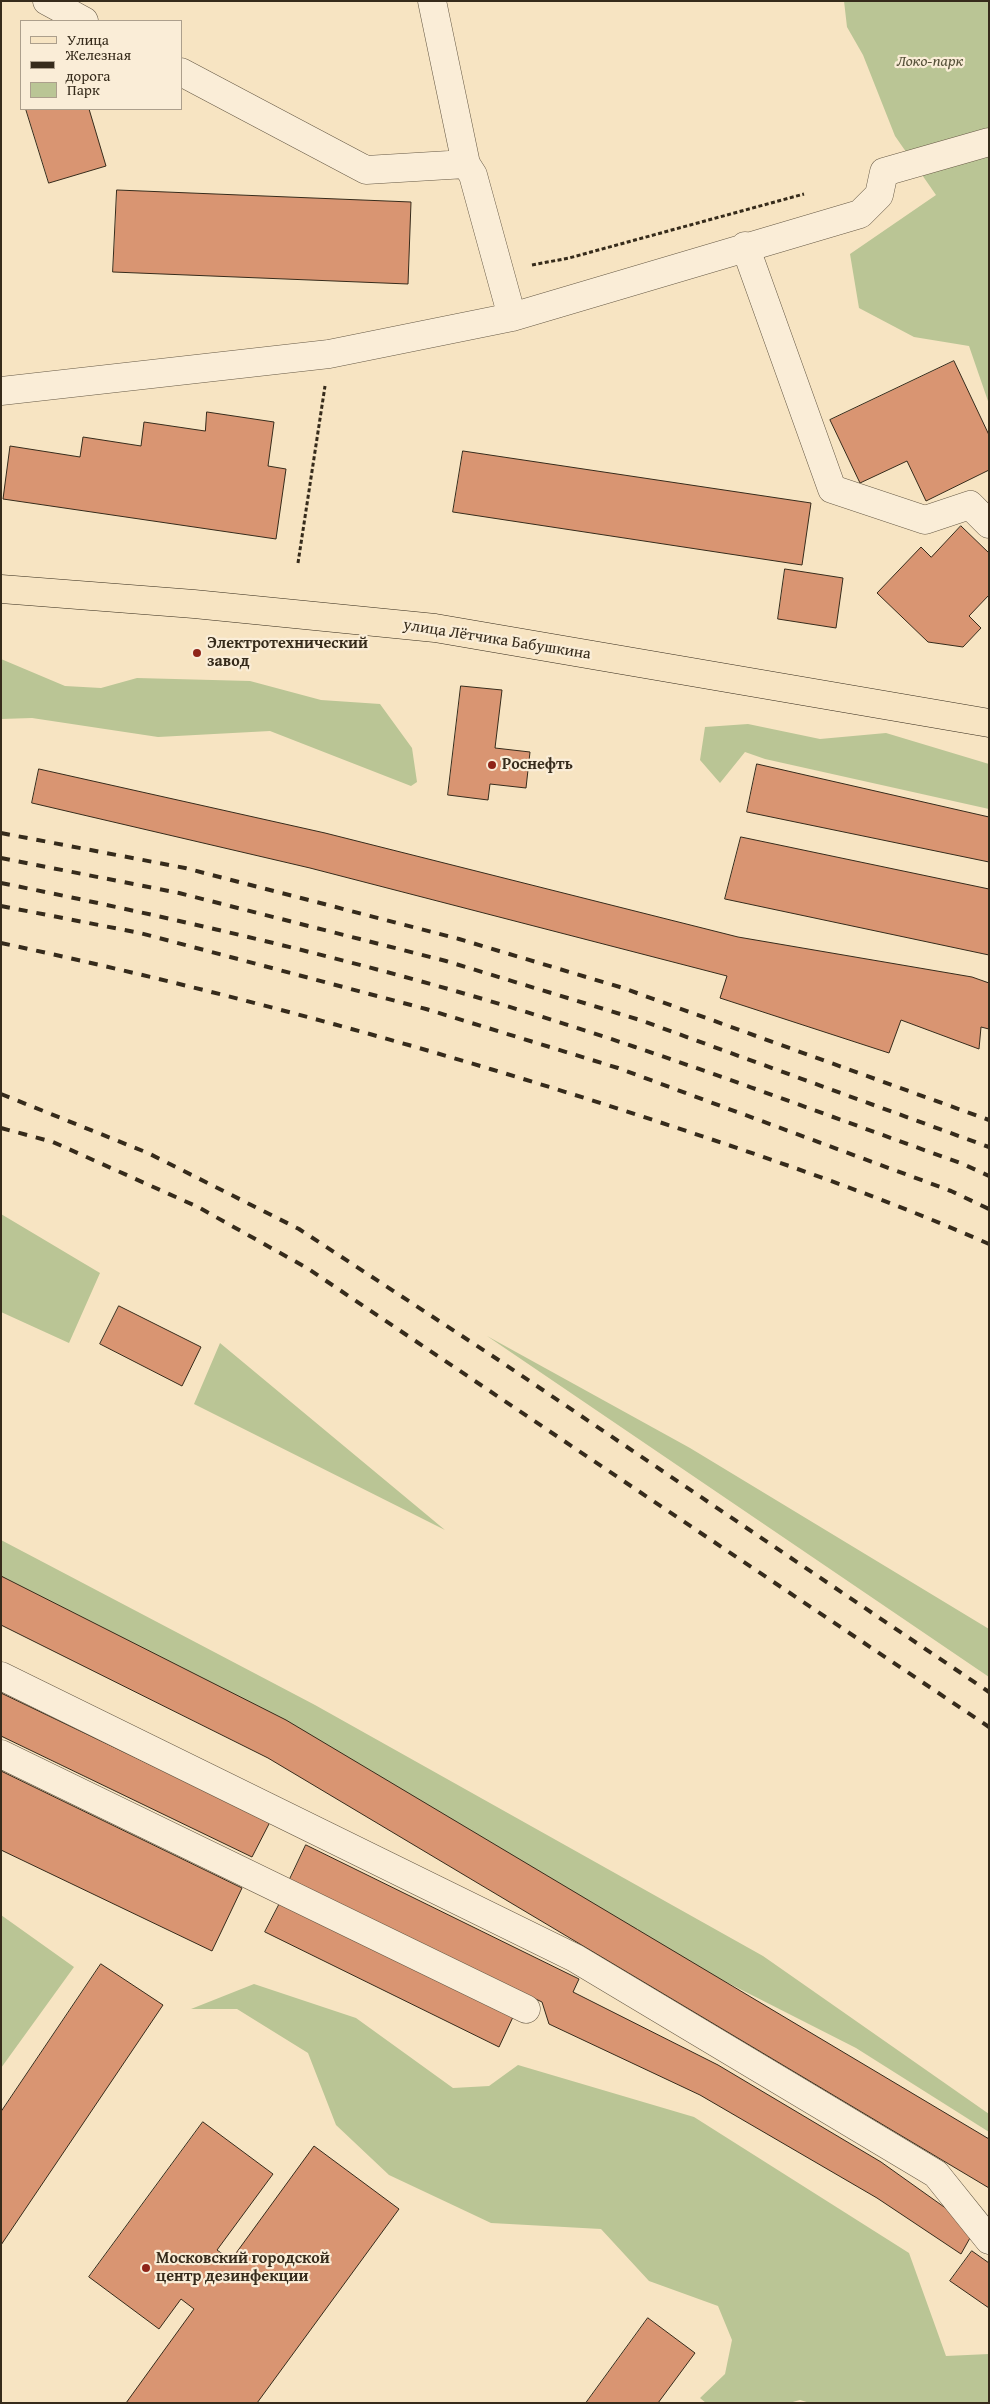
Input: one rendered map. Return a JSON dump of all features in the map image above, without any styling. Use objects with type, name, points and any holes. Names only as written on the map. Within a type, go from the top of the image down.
[{"type":"main road","name":"улица Лётчика Бабушкина","points":[[1,589],[194,604],[435,628],[989,723]]},
{"type":"lane","points":[[47,1],[82,20]]},
{"type":"lane","points":[[432,1],[466,164],[473,175],[512,317]]},
{"type":"lane","points":[[182,73],[366,170],[466,164]]},
{"type":"lane","points":[[1,391],[329,354],[512,317],[745,246],[860,214],[879,195],[884,172],[989,142]]},
{"type":"lane","points":[[745,246],[832,490],[925,520],[970,505],[989,524]]},
{"type":"lane","points":[[1,1676],[575,1958],[936,2174],[989,2240]]},
{"type":"lane","points":[[1,1754],[526,2009]]},
{"type":"path","points":[[498,270],[568,258],[808,193]]},
{"type":"path","points":[[298,563],[329,354]]},
{"type":"green space","name":"Локо-парк","points":[[844,1],[989,1],[989,404],[969,346],[914,337],[859,308],[850,254],[936,195],[895,136],[863,55],[847,27]]},
{"type":"green space","points":[[1,659],[65,686],[101,688],[137,678],[250,681],[321,700],[380,704],[412,748],[417,782],[411,786],[270,731],[158,737],[32,718],[1,719]]},
{"type":"green space","points":[[748,724],[820,739],[886,733],[989,764],[989,809],[765,759],[745,752],[720,783],[700,760],[705,727]]},
{"type":"green space","points":[[1,1214],[100,1273],[69,1343],[1,1312]]},
{"type":"green space","points":[[487,1336],[690,1448],[989,1629],[989,1677]]},
{"type":"green space","points":[[220,1343],[445,1530],[194,1404]]},
{"type":"green space","points":[[1,1540],[315,1705],[763,1956],[989,2114],[989,2132],[856,2048],[425,1829],[372,1771],[1,1579]]},
{"type":"green space","points":[[1,1915],[74,1967],[1,2068]]},
{"type":"green space","points":[[254,1984],[356,2018],[453,2088],[489,2086],[518,2065],[694,2117],[909,2253],[946,2356],[989,2354],[989,2403],[810,2403],[800,2400],[789,2403],[706,2403],[700,2398],[725,2374],[732,2340],[718,2306],[649,2281],[601,2229],[491,2223],[389,2175],[336,2125],[308,2053],[237,2009],[191,2009]]},
{"type":"building","points":[[26,110],[89,110],[106,166],[49,183]]},
{"type":"building","points":[[117,190],[411,202],[408,284],[113,272]]},
{"type":"building","points":[[954,361],[989,435],[989,470],[926,501],[907,461],[860,483],[830,420]]},
{"type":"building","points":[[207,412],[274,422],[268,466],[286,469],[276,539],[3,499],[10,446],[80,457],[83,437],[141,446],[144,422],[205,431]]},
{"type":"building","points":[[463,451],[811,503],[802,565],[453,512]]},
{"type":"building","points":[[961,526],[989,553],[989,595],[969,616],[981,628],[963,647],[928,642],[877,593],[921,547],[931,557]]},
{"type":"building","points":[[785,569],[843,578],[836,628],[778,619]]},
{"type":"building","points":[[461,686],[502,690],[495,748],[530,752],[526,788],[490,784],[488,800],[448,795]]},
{"type":"building","points":[[757,764],[989,817],[989,862],[747,812]]},
{"type":"building","points":[[39,769],[325,833],[738,937],[972,977],[989,983],[989,1029],[981,1027],[979,1049],[901,1020],[889,1053],[720,998],[727,976],[310,868],[32,803]]},
{"type":"building","points":[[741,837],[989,889],[989,955],[725,899]]},
{"type":"building","points":[[119,1306],[201,1347],[182,1386],[100,1344]]},
{"type":"building","points":[[1,1576],[286,1720],[989,2139],[989,2188],[268,1758],[1,1625]]},
{"type":"building","points":[[1,1693],[270,1822],[252,1857],[1,1736]]},
{"type":"building","points":[[1,1771],[242,1888],[212,1951],[1,1850]]},
{"type":"building","points":[[306,1845],[579,1979],[573,1992],[718,2065],[881,2162],[975,2229],[961,2254],[877,2198],[700,2095],[549,2024],[542,2002],[289,1881]]},
{"type":"building","points":[[280,1903],[513,2017],[499,2047],[265,1932]]},
{"type":"building","points":[[101,1964],[163,2005],[1,2245],[1,2112]]},
{"type":"building","points":[[203,2122],[273,2174],[217,2250],[231,2260],[314,2146],[399,2209],[257,2403],[126,2403],[194,2309],[181,2299],[159,2329],[89,2277]]},
{"type":"building","points":[[972,2251],[989,2263],[989,2308],[950,2281]]},
{"type":"building","points":[[648,2318],[695,2353],[658,2403],[586,2403]]},
{"type":"railway","points":[[1,833],[185,868],[459,939],[623,988],[989,1120]]},
{"type":"railway","points":[[1,858],[179,893],[446,961],[640,1020],[989,1147]]},
{"type":"railway","points":[[1,883],[241,935],[479,998],[717,1075],[963,1164],[989,1176]]},
{"type":"railway","points":[[1,906],[140,933],[426,1009],[618,1068],[951,1191],[989,1209]]},
{"type":"railway","points":[[1,943],[248,1001],[492,1069],[780,1163],[865,1193],[989,1244]]},
{"type":"railway","points":[[1,1094],[148,1153],[299,1229],[497,1359],[989,1692]]},
{"type":"railway","points":[[1,1128],[53,1142],[198,1207],[307,1268],[989,1727]]},
{"type":"place","name":"Электротехнический завод","points":[[197,653]]},
{"type":"place","name":"Роснефть","points":[[492,765]]},
{"type":"place","name":"Московский городской центр дезинфекции","points":[[146,2268]]}]
